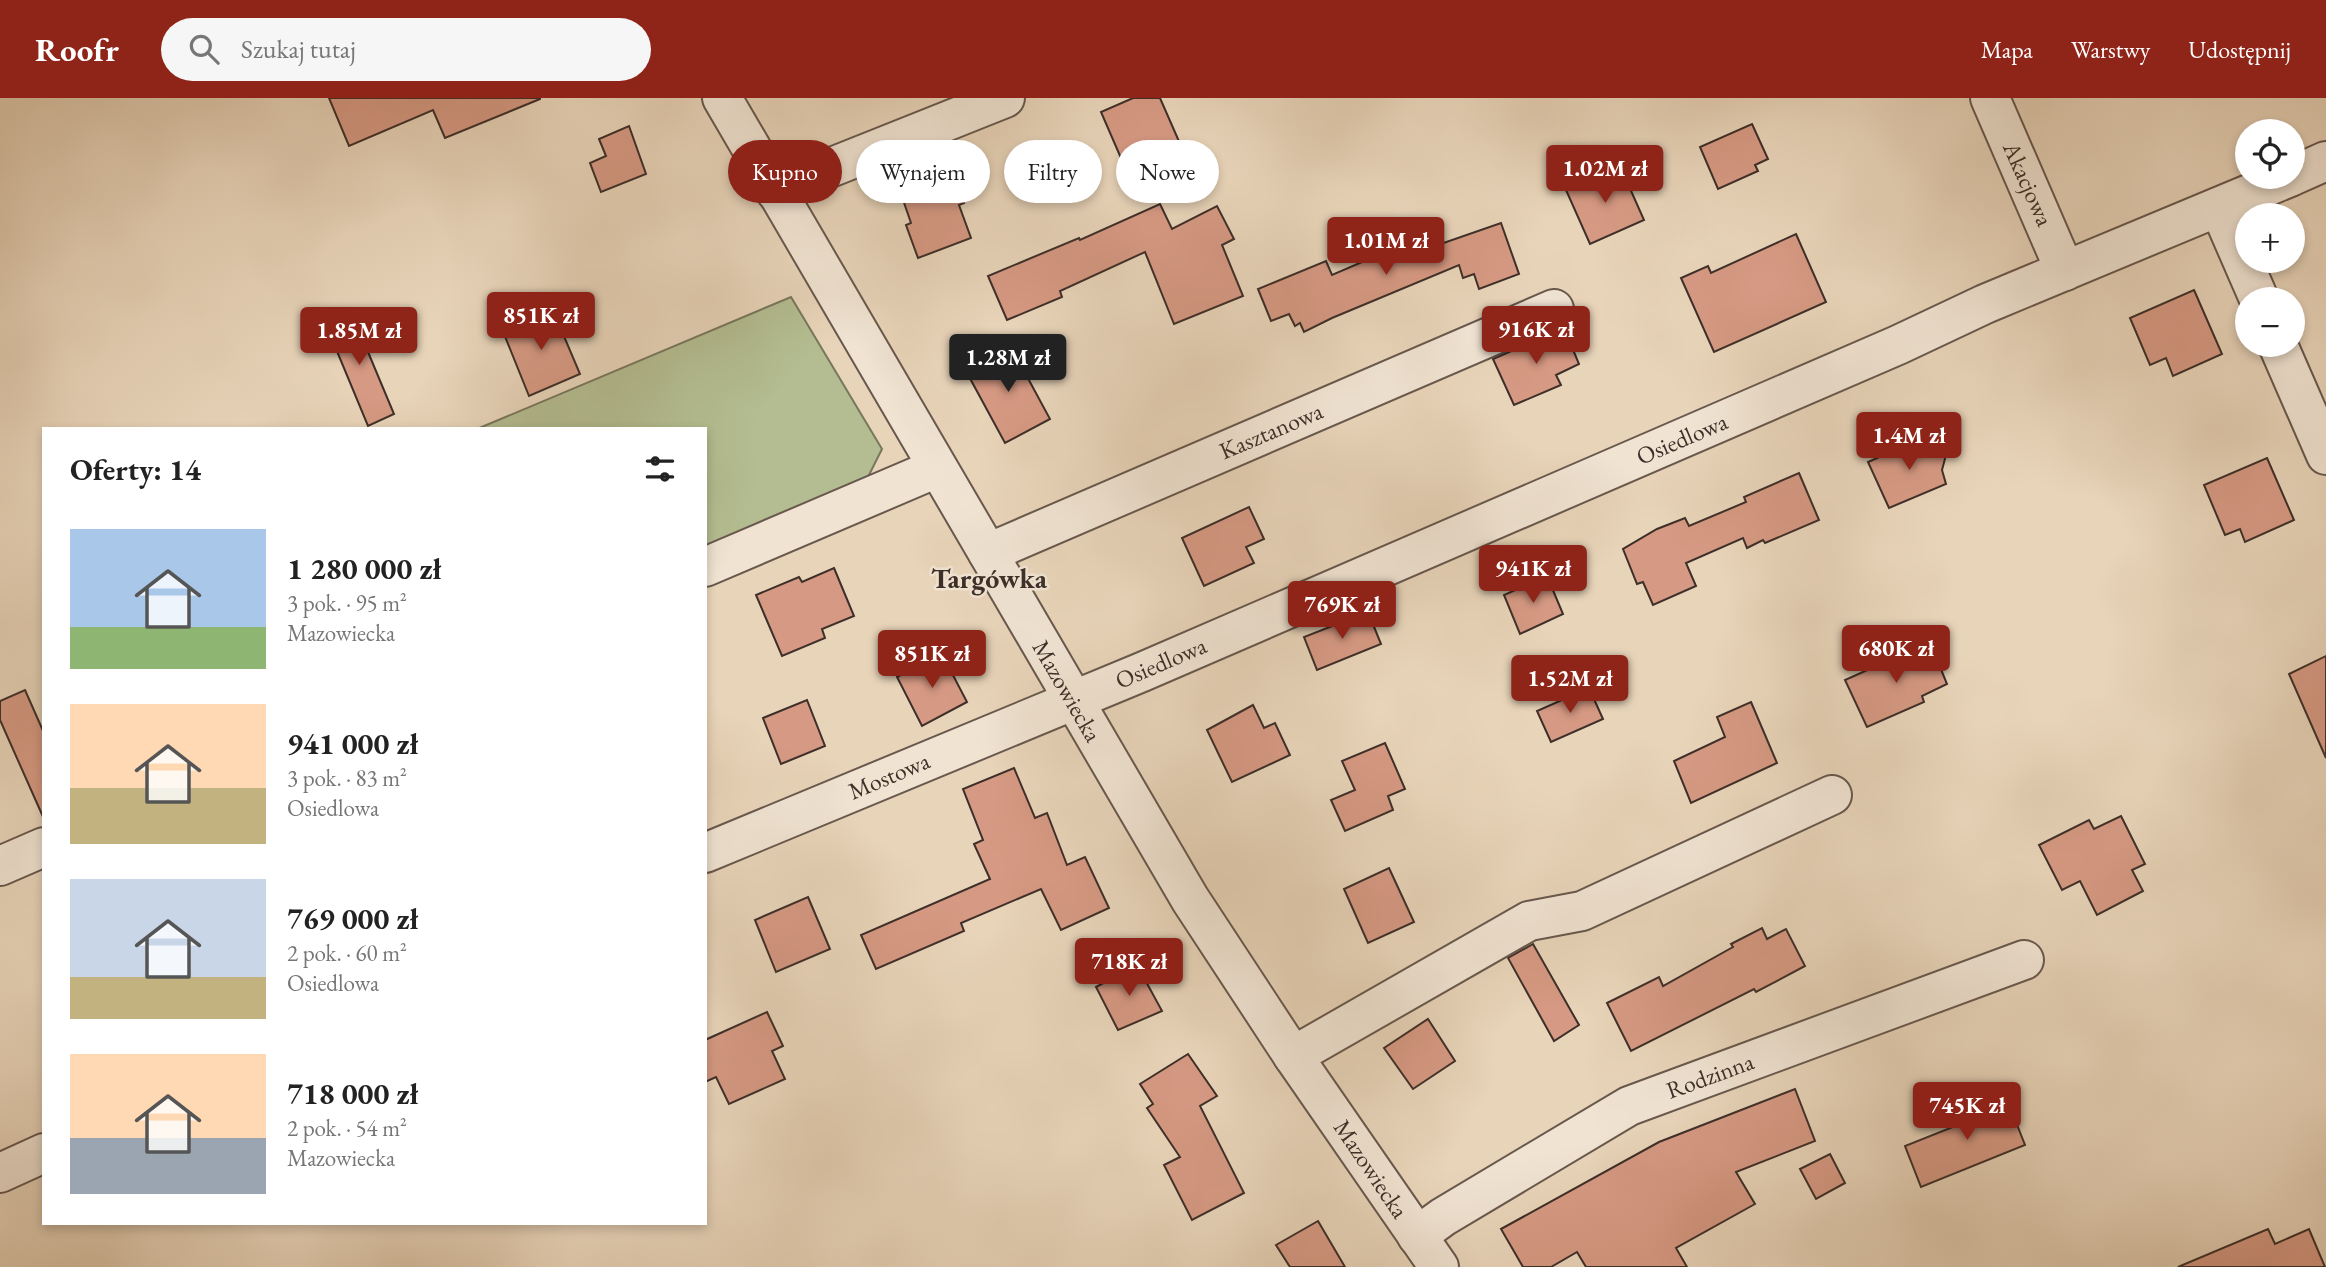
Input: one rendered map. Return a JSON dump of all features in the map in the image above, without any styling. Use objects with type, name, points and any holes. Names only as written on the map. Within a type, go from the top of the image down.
[{"type":"street","name":"Mazowiecka","points":[[722,98],[746,140]]},
{"type":"street","points":[[842,162],[1005,98]]},
{"type":"street","name":"Akacjowa","points":[[1990,98],[2065,271]]},
{"type":"street","name":"Osiedlowa","points":[[2305,170],[2326,162]]},
{"type":"street","name":"Osiedlowa","points":[[1072,700],[1232,634],[2065,271],[2261,189]]},
{"type":"street","name":"Mazowiecka","points":[[782,203],[1190,899],[1293,1056],[1439,1267]]},
{"type":"street","points":[[2219,207],[2254,287]]},
{"type":"street","name":"Kasztanowa","points":[[988,553],[1554,309]]},
{"type":"street","points":[[2283,357],[2326,455]]},
{"type":"street","points":[[707,566],[937,468]]},
{"type":"street","name":"Mostowa","points":[[707,852],[1072,700]]},
{"type":"street","points":[[1293,1056],[1529,921],[1582,911],[1832,795]]},
{"type":"street","points":[[0,866],[42,848]]},
{"type":"street","name":"Rodzinna","points":[[1417,1236],[1443,1217],[1629,1106],[2024,960]]},
{"type":"street","points":[[0,1173],[42,1154]]},
{"type":"green space","points":[[791,297],[882,449],[864,485],[707,547],[707,427],[482,427]]},
{"type":"building","points":[[329,98],[540,99],[445,138],[433,110],[349,146]]},
{"type":"building","points":[[1133,98],[1160,98],[1178,140],[1116,140],[1116,147],[1101,112]]},
{"type":"building","points":[[1752,124],[1768,159],[1755,165],[1758,171],[1718,189],[1700,147]]},
{"type":"building","points":[[629,126],[646,174],[601,192],[590,163],[606,156],[599,139]]},
{"type":"building","points":[[1620,166],[1644,220],[1590,244],[1566,190]]},
{"type":"building","points":[[904,203],[964,203],[959,205],[971,238],[918,258],[906,225],[911,223]]},
{"type":"building","points":[[1160,204],[1172,229],[1217,206],[1234,239],[1222,245],[1243,296],[1174,324],[1145,252],[1060,291],[1062,297],[1007,320],[988,276],[1079,238],[1080,240]]},
{"type":"building","points":[[1501,223],[1519,274],[1479,289],[1474,274],[1463,278],[1459,265],[1304,332],[1300,323],[1295,326],[1289,314],[1271,321],[1258,289],[1326,261],[1332,275],[1404,244],[1409,255]]},
{"type":"building","points":[[1796,234],[1826,302],[1714,352],[1681,278],[1708,266],[1711,273]]},
{"type":"building","points":[[2194,290],[2222,354],[2173,376],[2166,358],[2150,365],[2130,318]]},
{"type":"building","points":[[552,308],[580,374],[529,396],[502,329]]},
{"type":"building","points":[[350,309],[394,414],[368,426],[324,320]]},
{"type":"building","points":[[1564,328],[1579,364],[1556,375],[1561,385],[1514,405],[1493,359]]},
{"type":"building","points":[[1010,345],[1050,419],[1005,443],[966,371]]},
{"type":"building","points":[[1927,436],[1932,450],[1946,455],[1942,470],[1946,484],[1889,508],[1868,462]]},
{"type":"building","points":[[2267,458],[2294,520],[2245,542],[2240,529],[2225,535],[2204,485]]},
{"type":"building","points":[[1799,473],[1819,520],[1747,548],[1743,538],[1686,563],[1696,586],[1653,605],[1643,582],[1637,584],[1623,549],[1657,529],[1685,518],[1689,526],[1746,502],[1744,497]]},
{"type":"building","points":[[1249,507],[1264,539],[1246,547],[1254,563],[1204,586],[1182,538]]},
{"type":"building","points":[[834,568],[854,616],[822,629],[825,638],[782,656],[756,595],[799,577],[802,582]]},
{"type":"building","points":[[1547,576],[1563,614],[1520,634],[1504,595]]},
{"type":"building","points":[[1368,612],[1381,644],[1317,670],[1304,637]]},
{"type":"building","points":[[1931,645],[1947,684],[1922,696],[1924,702],[1867,727],[1845,680],[1903,654],[1905,657]]},
{"type":"building","points":[[942,654],[967,702],[922,726],[897,677]]},
{"type":"building","points":[[2326,656],[2326,758],[2289,674]]},
{"type":"building","points":[[1589,688],[1603,719],[1551,742],[1537,711]]},
{"type":"building","points":[[25,690],[42,728],[42,814],[0,720],[0,701]]},
{"type":"building","points":[[807,700],[825,746],[781,764],[763,718]]},
{"type":"building","points":[[1751,702],[1777,763],[1691,803],[1674,761],[1725,737],[1717,717]]},
{"type":"building","points":[[1253,705],[1264,728],[1275,723],[1290,755],[1232,782],[1207,730]]},
{"type":"building","points":[[1385,743],[1405,789],[1388,796],[1393,810],[1345,831],[1331,800],[1355,790],[1342,761]]},
{"type":"building","points":[[1014,768],[1035,818],[1047,813],[1067,865],[1085,857],[1109,908],[1061,930],[1041,889],[961,923],[964,931],[876,969],[861,935],[990,879],[974,844],[983,840],[963,789]]},
{"type":"building","points":[[2121,816],[2145,864],[2132,870],[2143,891],[2097,915],[2080,881],[2062,890],[2039,845],[2089,820],[2094,829]]},
{"type":"building","points":[[1389,868],[1414,922],[1368,943],[1344,889]]},
{"type":"building","points":[[808,897],[830,949],[776,972],[755,920]]},
{"type":"building","points":[[1762,928],[1767,939],[1786,929],[1805,966],[1631,1051],[1607,1003],[1659,977],[1663,986]]},
{"type":"building","points":[[1533,944],[1579,1025],[1554,1041],[1508,958]]},
{"type":"building","points":[[1137,965],[1162,1011],[1118,1030],[1096,987]]},
{"type":"building","points":[[767,1012],[783,1046],[772,1051],[785,1079],[729,1104],[716,1077],[707,1081],[707,1039]]},
{"type":"building","points":[[1428,1019],[1455,1061],[1413,1089],[1384,1048]]},
{"type":"building","points":[[1188,1054],[1217,1096],[1200,1106],[1244,1193],[1192,1220],[1164,1165],[1180,1157],[1147,1108],[1153,1104],[1140,1084]]},
{"type":"building","points":[[1795,1089],[1815,1141],[1736,1172],[1755,1204],[1676,1248],[1687,1267],[1586,1267],[1577,1252],[1551,1267],[1523,1267],[1501,1229],[1659,1142]]},
{"type":"building","points":[[2004,1092],[2025,1145],[1921,1187],[1905,1146],[1968,1121],[1964,1110]]},
{"type":"building","points":[[1830,1154],[1845,1183],[1816,1199],[1800,1169]]},
{"type":"building","points":[[1318,1221],[1345,1267],[1290,1267],[1276,1245]]},
{"type":"building","points":[[2268,1229],[2275,1244],[2309,1229],[2325,1267],[2178,1267]]},
{"type":"district","name":"Targówka","points":[[989,578]]}]
